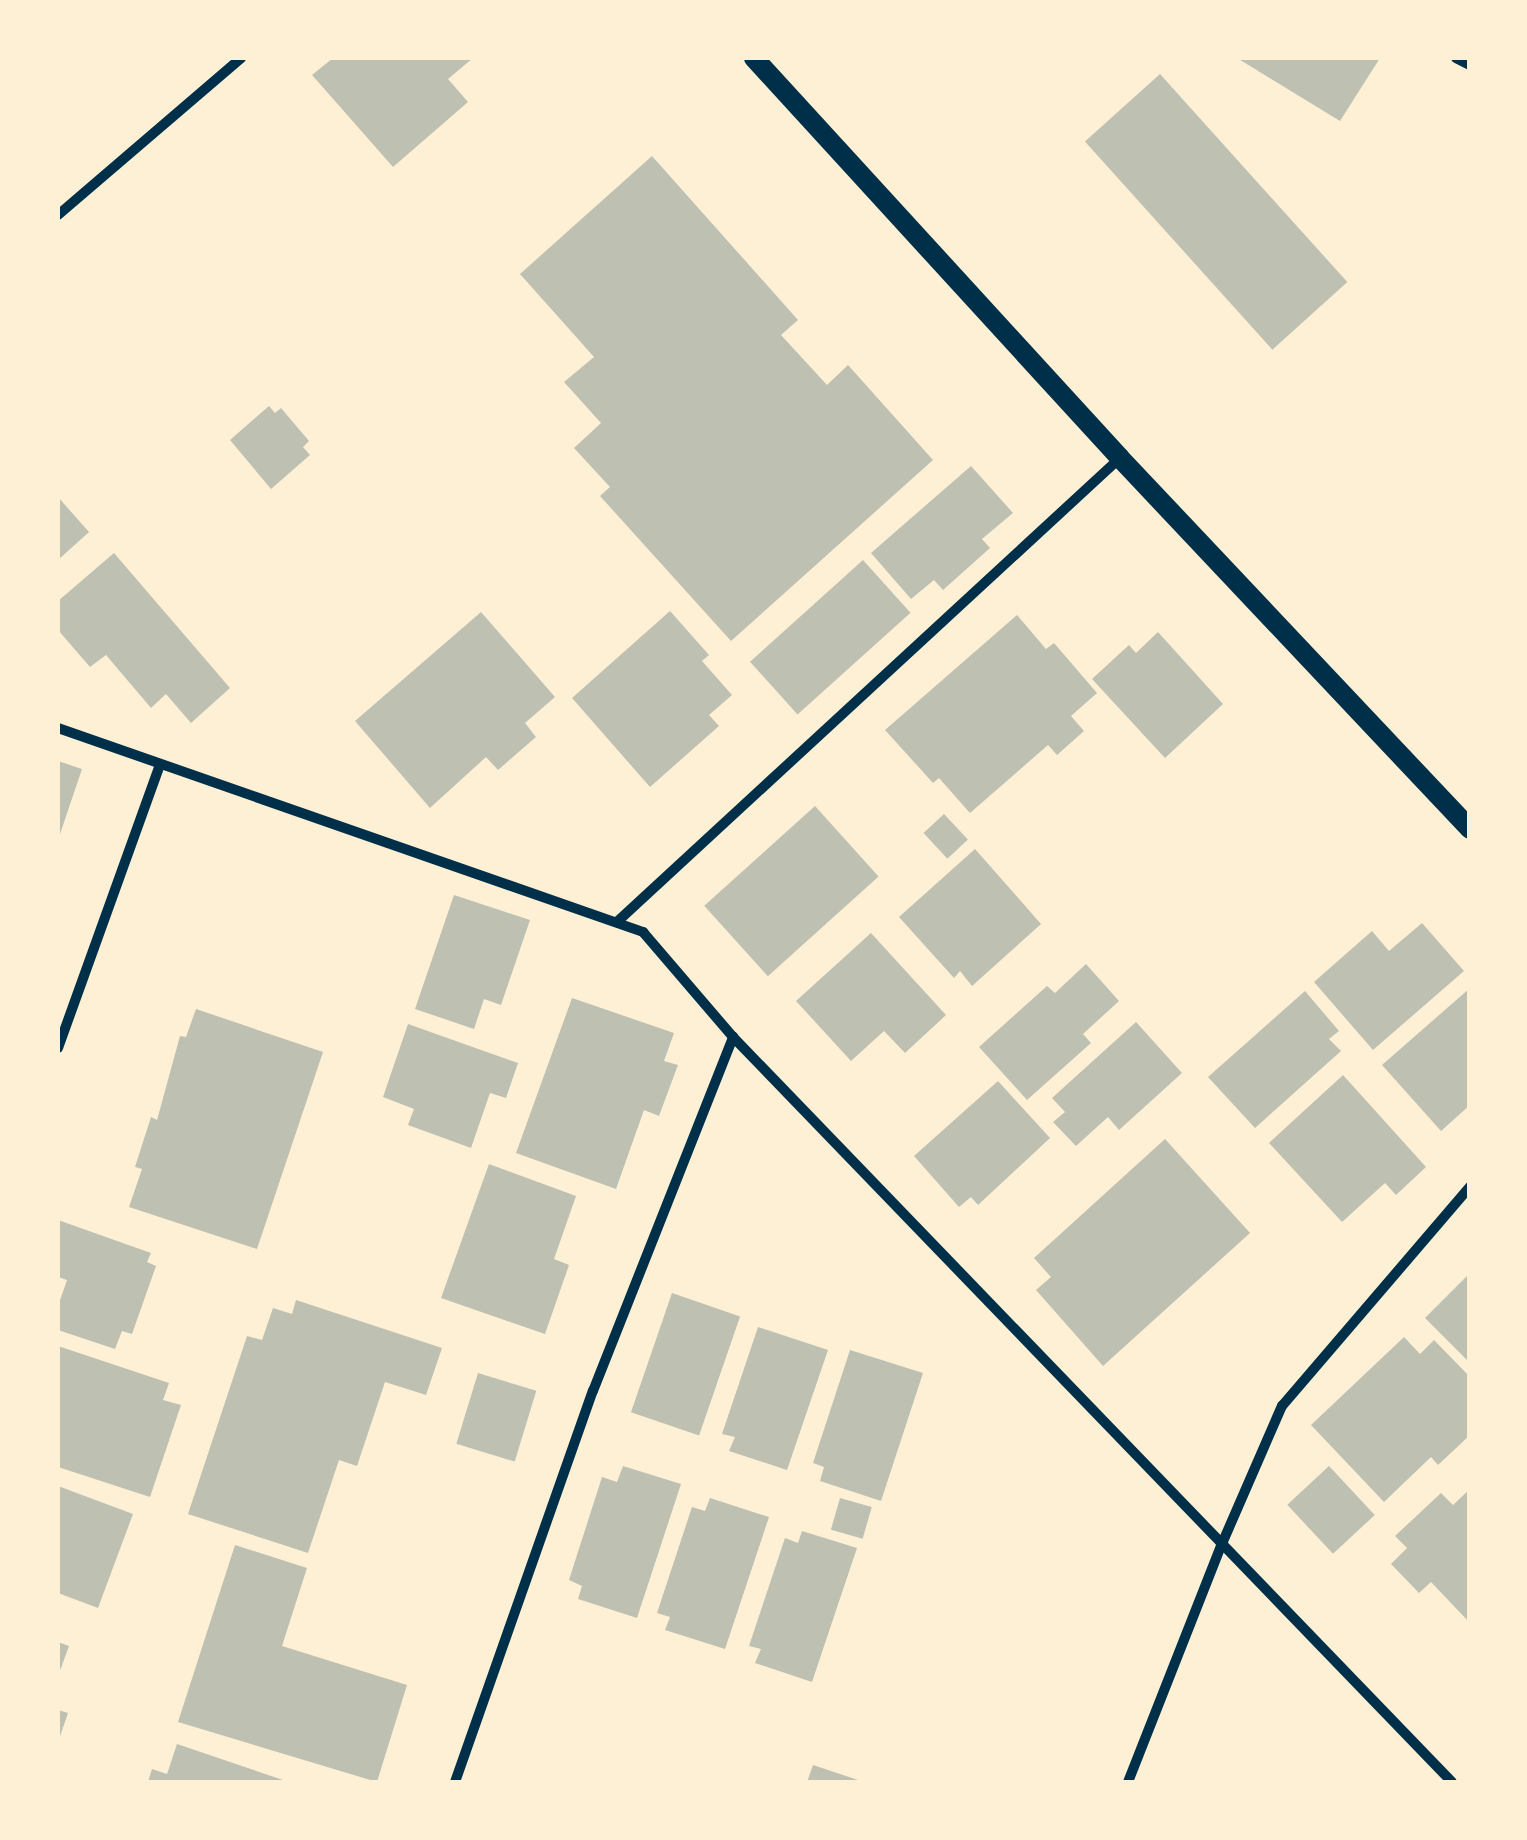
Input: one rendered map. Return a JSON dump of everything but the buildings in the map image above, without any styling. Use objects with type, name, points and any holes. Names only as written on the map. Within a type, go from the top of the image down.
[{"type":"main road","points":[[754,58],[1120,458],[1470,829]]},
{"type":"street","points":[[58,216],[241,58]]},
{"type":"street","points":[[1456,58],[1470,65]]},
{"type":"street","points":[[618,921],[1120,458]]},
{"type":"street","points":[[58,728],[642,932],[732,1037],[1452,1782]]},
{"type":"street","points":[[58,1048],[160,765]]},
{"type":"street","points":[[455,1782],[593,1392],[732,1037]]},
{"type":"street","points":[[1128,1782],[1221,1546],[1282,1406],[1470,1188]]}]
